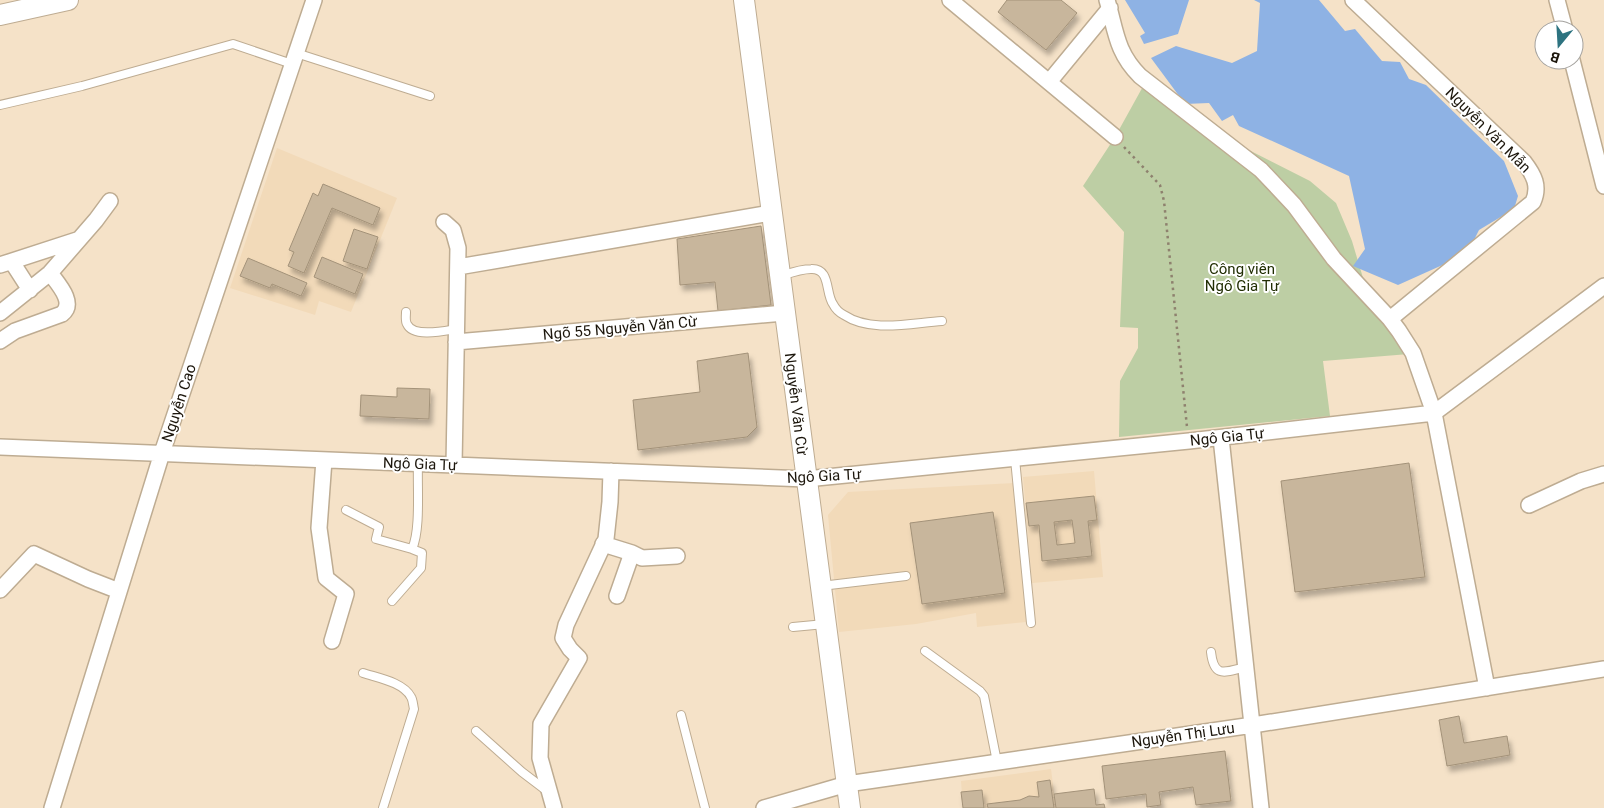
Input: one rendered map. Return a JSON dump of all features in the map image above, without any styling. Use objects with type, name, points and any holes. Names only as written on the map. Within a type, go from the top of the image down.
[{"type":"street","points":[[0,15],[46,2],[68,0]]},
{"type":"street","name":"Nguyễn Cao","points":[[52,808],[162,453],[314,0]]},
{"type":"street","name":"Nguyễn Văn Cừ","points":[[744,0],[850,808]]},
{"type":"street","points":[[950,0],[1115,137]]},
{"type":"street","name":"Nguyễn Văn Mẫn","points":[[1353,0],[1524,162],[1535,178],[1537,186],[1534,202],[1390,319]]},
{"type":"street","points":[[1557,0],[1562,20]]},
{"type":"street","points":[[1049,82],[1109,4]]},
{"type":"street","points":[[1109,4],[1119,46],[1129,65],[1140,76],[1261,170],[1294,205],[1334,260],[1390,319],[1413,354],[1434,413],[1487,688]]},
{"type":"street","points":[[1575,70],[1604,186]]},
{"type":"street","points":[[0,313],[50,273],[110,201]]},
{"type":"street","points":[[458,267],[771,213]]},
{"type":"street","points":[[444,222],[453,230],[457,240],[454,465]]},
{"type":"street","points":[[30,290],[6,264],[78,239]]},
{"type":"street","points":[[0,341],[15,331],[62,314],[66,310],[68,304],[66,296],[50,273]]},
{"type":"street","points":[[1434,413],[1604,286]]},
{"type":"street","name":"Ngõ 55 Nguyễn Văn Cừ","points":[[456,336],[784,313]]},
{"type":"street","name":"Ngô Gia Tự","points":[[0,447],[806,479],[1221,438],[1434,413]]},
{"type":"street","points":[[1221,438],[1261,808]]},
{"type":"street","points":[[324,460],[319,528],[326,578],[346,594],[332,641]]},
{"type":"street","points":[[554,808],[540,758],[541,724],[579,658],[570,649],[564,638],[566,625],[606,539],[612,471]]},
{"type":"street","points":[[1530,505],[1581,482],[1604,474]]},
{"type":"street","points":[[604,544],[642,558],[677,556]]},
{"type":"street","points":[[618,596],[632,553]]},
{"type":"street","points":[[0,590],[34,554],[119,591]]},
{"type":"street","name":"Nguyễn Thị Lưu","points":[[764,808],[846,784],[1253,725],[1604,669]]},
{"type":"lane","points":[[0,105],[82,86],[233,44],[430,96]]},
{"type":"lane","points":[[779,276],[810,269],[822,272],[826,277],[832,304],[843,314],[855,321],[882,326],[942,321]]},
{"type":"lane","points":[[406,312],[406,323],[411,329],[419,332],[456,336]]},
{"type":"lane","points":[[1015,459],[1031,623]]},
{"type":"lane","points":[[412,549],[415,543],[417,518],[418,464]]},
{"type":"lane","points":[[346,510],[379,527],[376,539],[422,553],[421,568],[392,600]]},
{"type":"lane","points":[[820,586],[906,576]]},
{"type":"lane","points":[[792,627],[825,624]]},
{"type":"lane","points":[[925,651],[980,691],[984,696],[997,762]]},
{"type":"lane","points":[[1210,652],[1215,670],[1221,673],[1246,667]]},
{"type":"lane","points":[[363,673],[406,689],[412,698],[414,709],[383,808]]},
{"type":"lane","points":[[681,715],[705,808]]},
{"type":"lane","points":[[476,731],[522,772],[549,792]]},
{"type":"path","points":[[1115,137],[1155,178],[1160,185],[1162,193],[1189,441]]},
{"type":"shaded area","points":[[277,148],[397,198],[351,312],[319,301],[315,315],[230,288]]},
{"type":"shaded area","points":[[1094,471],[1103,577],[1032,583],[1023,477]]},
{"type":"shaded area","points":[[1014,483],[1026,622],[977,627],[976,613],[916,624],[839,632],[828,515],[848,492]]},
{"type":"shaded area","points":[[1051,769],[1056,808],[963,808],[961,781]]},
{"type":"green space","name":"Công viên Ngô Gia Tự","points":[[1146,81],[1225,138],[1310,181],[1336,203],[1352,241],[1366,288],[1398,313],[1409,354],[1323,361],[1330,416],[1119,437],[1120,381],[1138,348],[1138,328],[1120,327],[1124,232],[1083,186],[1115,137]]},
{"type":"water","points":[[1125,0],[1189,0],[1178,34],[1144,44],[1140,36],[1145,33]]},
{"type":"water","points":[[1254,0],[1319,0],[1345,31],[1355,29],[1382,61],[1400,62],[1409,79],[1426,85],[1504,161],[1518,196],[1514,209],[1479,230],[1467,254],[1398,285],[1353,266],[1365,249],[1349,176],[1239,126],[1233,115],[1222,121],[1209,103],[1185,104],[1151,58],[1176,46],[1232,63],[1257,51],[1260,3]]},
{"type":"building","points":[[1007,0],[1061,0],[1077,13],[1046,50],[998,12]]},
{"type":"building","points":[[323,184],[380,208],[373,225],[332,208],[304,273],[288,266],[294,252],[289,250],[313,193],[318,196]]},
{"type":"building","points":[[761,226],[771,305],[718,311],[715,282],[680,285],[677,239]]},
{"type":"building","points":[[354,229],[378,237],[367,269],[343,261]]},
{"type":"building","points":[[322,257],[363,274],[355,294],[314,277]]},
{"type":"building","points":[[248,258],[307,283],[301,296],[272,284],[270,288],[240,276]]},
{"type":"building","points":[[748,353],[757,427],[747,437],[638,450],[633,400],[700,392],[697,361]]},
{"type":"building","points":[[397,388],[430,389],[429,419],[360,416],[361,395],[397,397]]},
{"type":"building","points":[[1409,463],[1425,577],[1295,592],[1281,481]]},
{"type":"building","points":[[1094,496],[1097,520],[1088,521],[1092,556],[1042,561],[1039,525],[1029,526],[1026,503]],"holes":[[[1072,520],[1075,543],[1057,545],[1054,522]]]},
{"type":"building","points":[[993,512],[1005,593],[922,604],[910,523]]},
{"type":"building","points":[[1459,716],[1464,743],[1507,736],[1510,755],[1447,766],[1439,720]]},
{"type":"building","points":[[1225,751],[1231,801],[1196,805],[1193,787],[1159,792],[1161,805],[1147,807],[1146,794],[1106,799],[1102,766]]},
{"type":"building","points":[[1050,780],[1054,808],[988,808],[987,804],[1020,800],[1029,796],[1039,797],[1037,782]]},
{"type":"building","points":[[1094,789],[1096,805],[1104,804],[1105,808],[1056,808],[1054,794]]},
{"type":"building","points":[[982,790],[984,808],[963,808],[961,792]]}]
